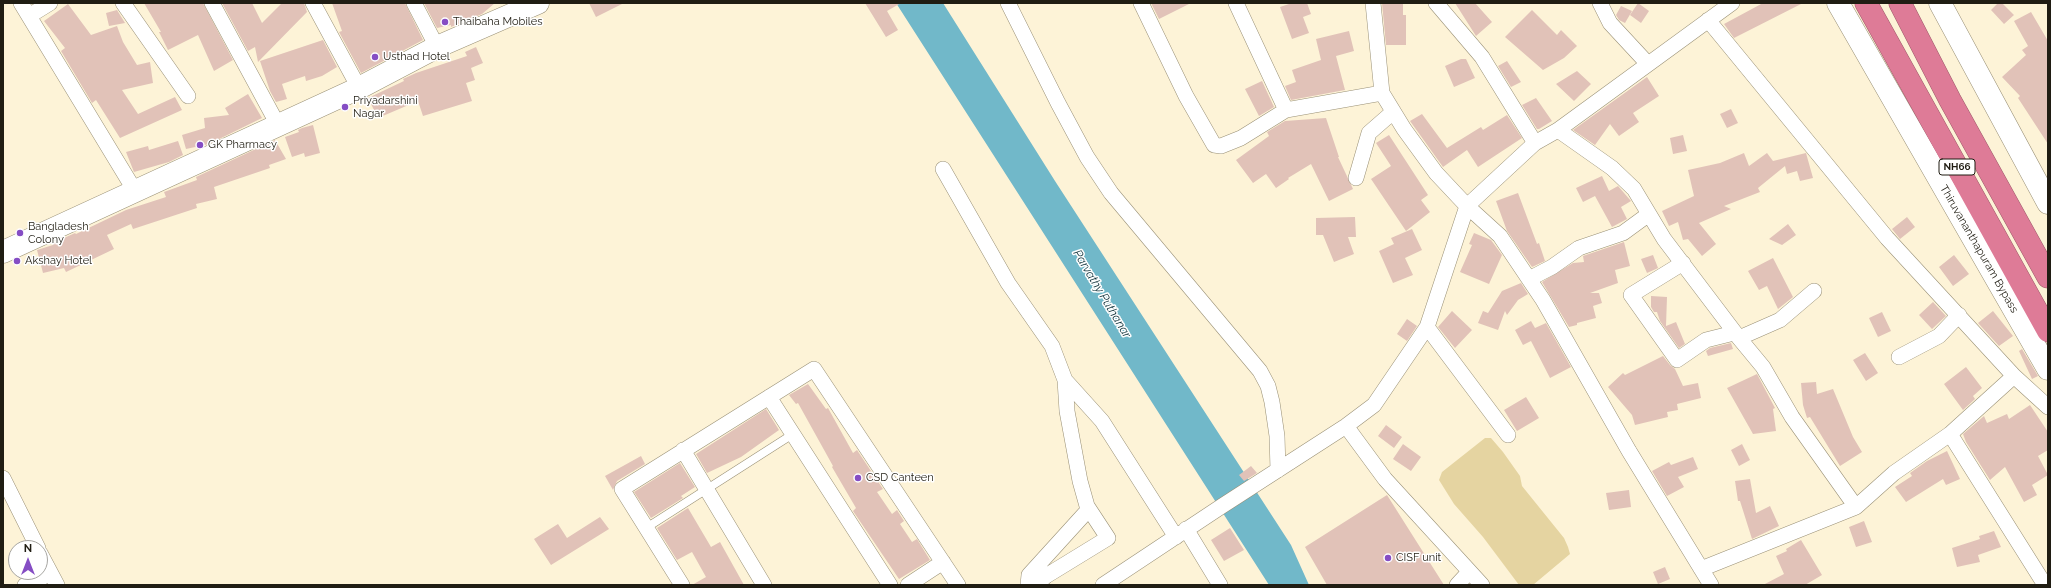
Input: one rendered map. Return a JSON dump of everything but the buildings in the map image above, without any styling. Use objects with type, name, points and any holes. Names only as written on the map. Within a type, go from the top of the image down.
[{"type":"highway","name":"Thiruvananthapuram Bypass","points":[[1866,3],[2048,331]]},
{"type":"highway","name":"NH66","points":[[1900,3],[1950,100],[2048,277]]},
{"type":"street","points":[[21,3],[135,191]]},
{"type":"street","points":[[29,16],[50,3]]},
{"type":"street","points":[[123,3],[188,96]]},
{"type":"street","points":[[212,3],[278,125]]},
{"type":"street","points":[[314,3],[359,88]]},
{"type":"street","points":[[414,3],[437,47]]},
{"type":"street","points":[[3,252],[359,88],[507,9],[538,3]]},
{"type":"street","points":[[1008,3],[1061,110],[1087,157],[1111,193],[1260,371],[1268,386],[1272,402],[1277,436],[1278,470]]},
{"type":"street","points":[[1141,3],[1186,96],[1214,145],[1221,146],[1241,138],[1286,110],[1382,93]]},
{"type":"street","points":[[1236,3],[1286,110]]},
{"type":"street","points":[[1373,3],[1382,93],[1436,172],[1467,206],[1500,236],[1529,279],[1628,451],[1711,585]]},
{"type":"street","points":[[1436,3],[1482,57],[1535,143]]},
{"type":"street","points":[[1600,3],[1610,23],[1648,64]]},
{"type":"street","points":[[1103,585],[1346,426],[1374,405],[1427,327],[1467,206],[1535,143],[1558,130],[1732,3]]},
{"type":"street","name":"Thiruvananthapuram Bypass","points":[[1838,3],[2048,369]]},
{"type":"street","points":[[1940,3],[2048,203]]},
{"type":"street","points":[[1708,20],[1887,238],[2014,376],[2048,407]]},
{"type":"street","points":[[1356,178],[1369,133],[1394,112]]},
{"type":"street","points":[[1558,130],[1627,181],[1664,239],[1737,336],[1763,366],[1792,417],[1856,507]]},
{"type":"street","points":[[943,169],[1008,282],[1052,346],[1065,380],[1067,411],[1080,481],[1089,509],[1108,538],[1046,576],[1036,585]]},
{"type":"street","points":[[1529,279],[1552,267],[1580,248],[1623,233],[1649,214]]},
{"type":"street","points":[[1683,263],[1631,295],[1677,360],[1706,340],[1737,336],[1780,320],[1814,291]]},
{"type":"street","points":[[1899,357],[1939,336],[1959,316]]},
{"type":"street","points":[[1427,327],[1508,435]]},
{"type":"street","points":[[682,585],[622,489],[814,368],[958,585]]},
{"type":"street","points":[[1702,569],[1856,507],[1894,473],[1950,434],[2014,376]]},
{"type":"street","points":[[1065,380],[1102,421],[1181,533],[1220,585]]},
{"type":"street","points":[[769,397],[890,585]]},
{"type":"street","points":[[1346,426],[1385,479],[1482,585]]},
{"type":"street","points":[[1950,434],[2045,585]]},
{"type":"street","points":[[684,450],[764,585]]},
{"type":"street","points":[[3,478],[34,540]]},
{"type":"street","points":[[1028,585],[1029,574],[1089,509]]},
{"type":"street","points":[[908,585],[943,562]]},
{"type":"street","points":[[25,585],[54,580],[48,568]]},
{"type":"street","points":[[1457,585],[1469,572]]},
{"type":"lane","points":[[646,528],[793,434]]},
{"type":"shaded area","points":[[1485,438],[1491,438],[1503,452],[1520,476],[1522,486],[1564,538],[1568,547],[1570,554],[1533,585],[1519,585],[1483,537],[1454,504],[1439,480],[1442,472]]},
{"type":"water","name":"Parvathy Puthanar","points":[[896,3],[943,3],[1055,181],[1291,545],[1309,585],[1269,585]]},
{"type":"place","name":"Thaibaha Mobiles","points":[[445,22]]},
{"type":"place","name":"Usthad Hotel","points":[[375,57]]},
{"type":"place","name":"Priyadarshini Nagar","points":[[345,107]]},
{"type":"place","name":"GK Pharmacy","points":[[200,145]]},
{"type":"place","name":"Bangladesh Colony","points":[[20,233]]},
{"type":"place","name":"Akshay Hotel","points":[[17,261]]},
{"type":"place","name":"CSD Canteen","points":[[858,478]]},
{"type":"place","name":"CISF unit","points":[[1388,558]]}]
